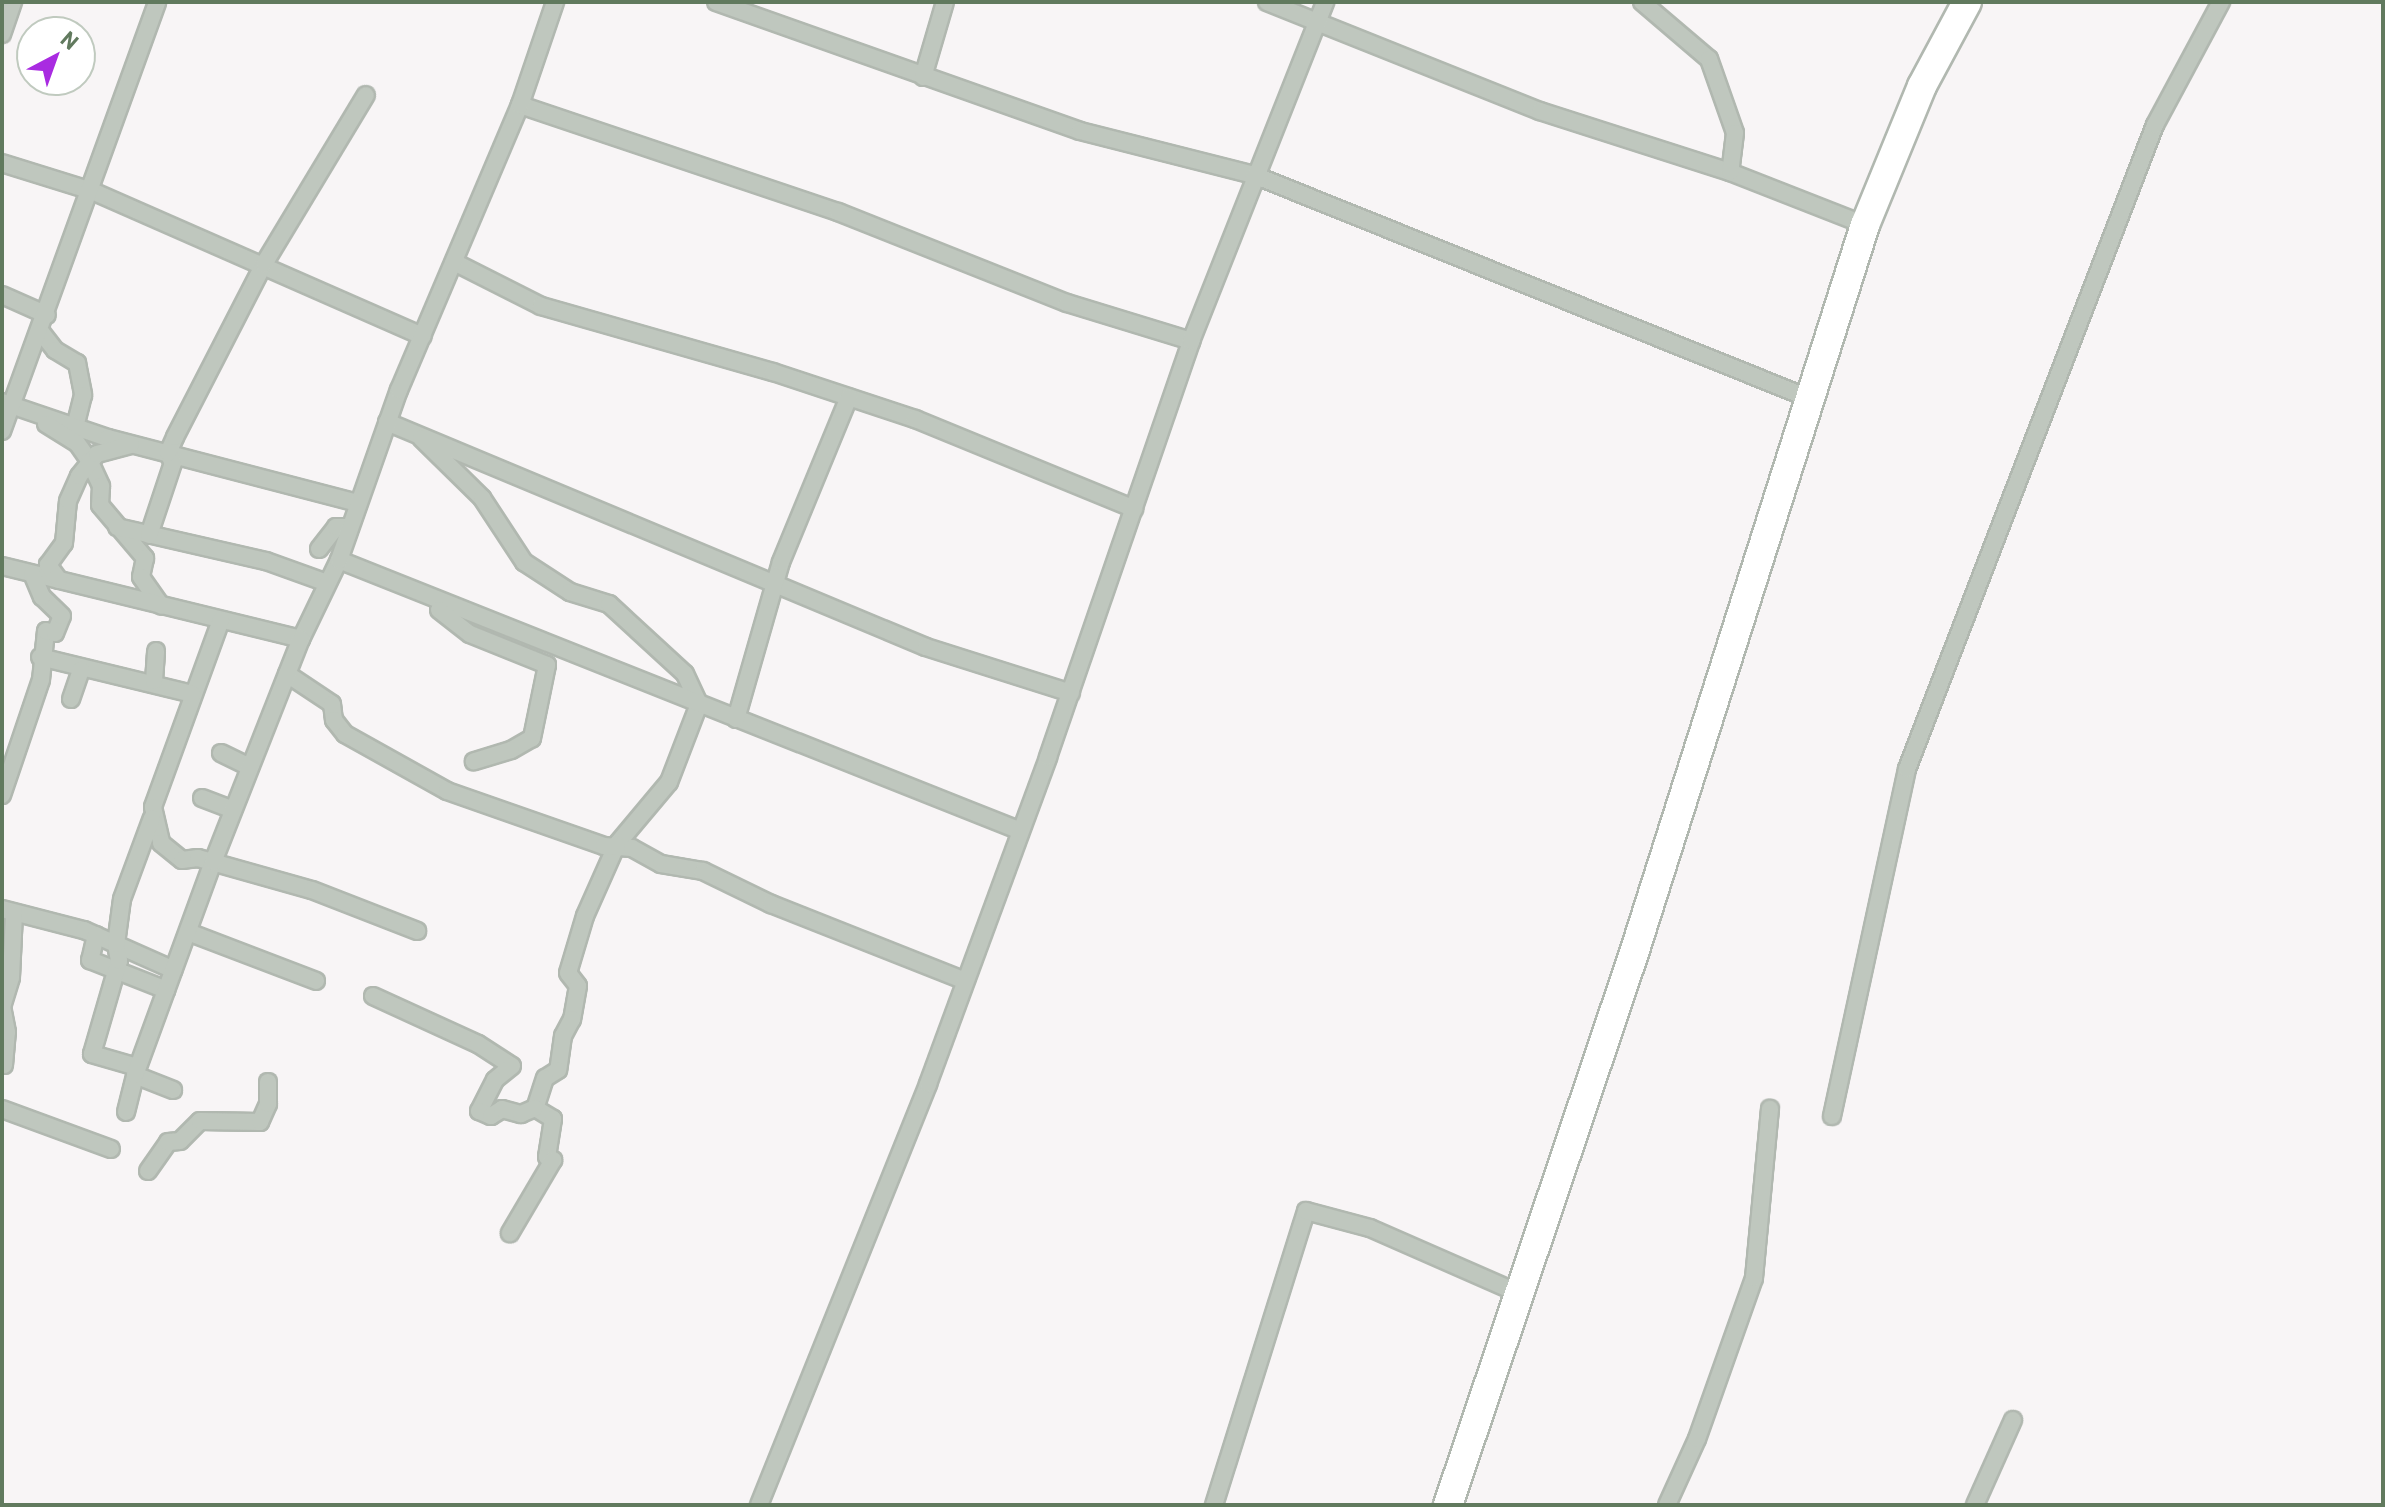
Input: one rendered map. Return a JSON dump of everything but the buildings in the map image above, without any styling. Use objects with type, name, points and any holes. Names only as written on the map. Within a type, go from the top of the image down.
[{"type":"highway","points":[[1448,1505],[1516,1292],[1617,1003],[1865,225],[1922,86],[1967,2]]},
{"type":"street","points":[[2,431],[92,191],[157,2]]},
{"type":"street","points":[[126,1112],[136,1071],[233,810],[301,639],[339,560],[387,422],[520,105],[555,2]]},
{"type":"street","points":[[716,2],[1080,131],[1254,175],[1811,399]]},
{"type":"street","points":[[923,77],[945,2]]},
{"type":"street","points":[[1267,2],[1540,111],[1730,172],[1865,225]]},
{"type":"street","points":[[759,1505],[965,981],[1018,830],[1071,693],[1191,341],[1254,175],[1325,2]]},
{"type":"street","points":[[1642,2],[1709,59],[1735,133],[1730,172]]},
{"type":"street","points":[[1832,1116],[1907,769],[2150,139],[2221,2]]},
{"type":"street","points":[[2,34],[9,5]]},
{"type":"street","points":[[168,453],[264,264],[366,95]]},
{"type":"street","points":[[520,105],[838,212],[1067,303],[1191,341]]},
{"type":"street","points":[[2,163],[92,191],[423,336]]},
{"type":"street","points":[[454,262],[541,306],[849,397],[1134,509]]},
{"type":"street","points":[[2,295],[47,315]]},
{"type":"street","points":[[41,332],[55,350],[77,363],[83,395],[75,427]]},
{"type":"street","points":[[736,719],[775,586],[849,397]]},
{"type":"street","points":[[12,405],[132,444],[358,503]]},
{"type":"street","points":[[12,405],[77,443],[101,486],[100,505],[145,558],[141,577],[161,606]]},
{"type":"street","points":[[387,422],[926,647],[1071,693]]},
{"type":"street","points":[[373,996],[478,1044],[512,1066],[495,1080],[479,1111],[491,1116],[502,1109],[521,1114],[535,1108],[545,1078],[558,1070],[578,986],[568,973],[617,844],[669,782],[699,704],[685,674],[609,604],[570,592],[524,562],[482,498],[421,438]]},
{"type":"street","points":[[59,580],[48,565],[64,543],[68,501],[89,460],[132,444]]},
{"type":"street","points":[[149,535],[173,463],[168,453]]},
{"type":"street","points":[[117,527],[294,579],[327,583]]},
{"type":"street","points":[[319,549],[336,527],[350,527]]},
{"type":"street","points":[[339,560],[1018,830]]},
{"type":"street","points":[[2,566],[301,639]]},
{"type":"street","points":[[362,569],[373,582],[431,605],[470,634],[547,665],[532,738],[511,750],[474,761]]},
{"type":"street","points":[[9,584],[26,573]]},
{"type":"street","points":[[2,795],[41,680],[40,657],[46,631],[55,633],[62,616],[42,597],[26,573]]},
{"type":"street","points":[[173,1090],[92,1054],[116,970],[122,899],[221,620]]},
{"type":"street","points":[[154,681],[156,651]]},
{"type":"street","points":[[40,657],[88,676],[154,681],[193,694]]},
{"type":"street","points":[[287,674],[332,704],[334,720],[345,734],[386,761],[447,791],[604,846],[617,844],[661,864],[703,871],[771,904],[965,981]]},
{"type":"street","points":[[71,699],[88,676]]},
{"type":"street","points":[[221,753],[250,767]]},
{"type":"street","points":[[202,798],[233,810]]},
{"type":"street","points":[[152,818],[170,854],[213,862],[312,890],[417,931]]},
{"type":"street","points":[[4,1065],[7,1032],[2,1007],[11,977],[8,911],[96,935],[174,970]]},
{"type":"street","points":[[188,932],[316,981]]},
{"type":"street","points":[[96,935],[90,960],[166,990]]},
{"type":"street","points":[[148,1171],[168,1142],[180,1141],[200,1121],[260,1122],[268,1104],[268,1082]]},
{"type":"street","points":[[510,1233],[553,1160],[547,1157],[553,1119],[535,1108]]},
{"type":"street","points":[[2,1109],[111,1149]]},
{"type":"street","points":[[1667,1505],[1697,1439],[1754,1278],[1770,1109]]},
{"type":"street","points":[[1214,1505],[1306,1211],[1370,1228],[1516,1292]]},
{"type":"street","points":[[1975,1505],[2013,1420]]}]
